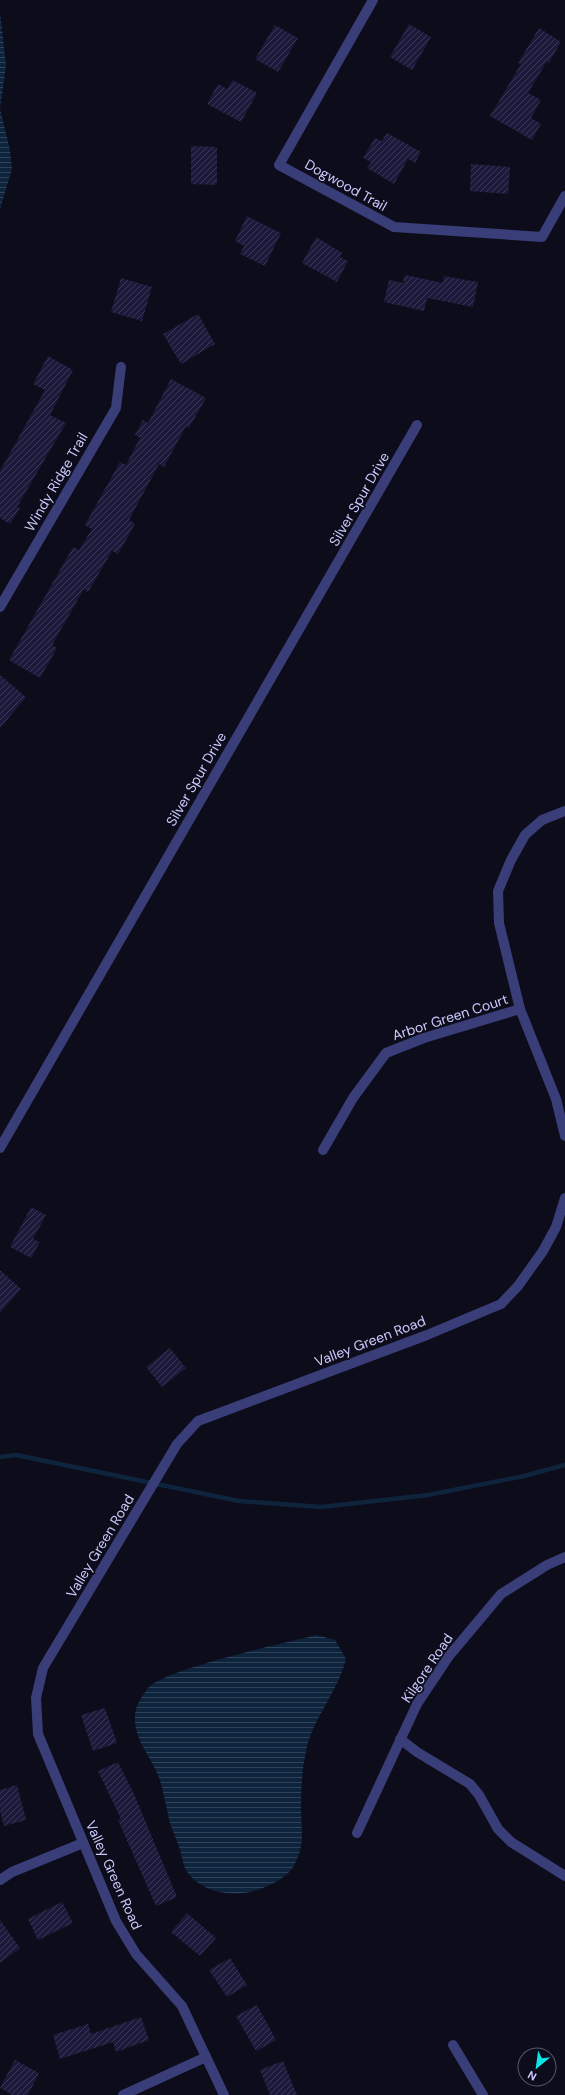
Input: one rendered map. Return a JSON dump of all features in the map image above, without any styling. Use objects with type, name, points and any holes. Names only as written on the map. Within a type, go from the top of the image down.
[{"type":"street","name":"Dogwood Trail","points":[[373,0],[279,165],[394,227],[542,237],[565,196]]},
{"type":"street","name":"Windy Ridge Trail","points":[[0,607],[116,408],[121,367]]},
{"type":"street","name":"Silver Spur Drive","points":[[0,1148],[417,426]]},
{"type":"street","points":[[565,811],[542,820],[525,835],[511,860],[498,891],[499,923],[520,1009],[556,1098],[565,1136]]},
{"type":"street","name":"Arbor Green Court","points":[[323,1150],[353,1098],[386,1053],[424,1038],[520,1009]]},
{"type":"street","name":"Valley Green Road","points":[[224,2095],[182,2006],[136,1954],[116,1921],[38,1734],[36,1698],[43,1668],[177,1444],[198,1421],[426,1335],[501,1304],[518,1286],[543,1251],[556,1227],[565,1198]]},
{"type":"street","name":"Kilgore Road","points":[[356,1832],[417,1704],[449,1656],[501,1594],[547,1565],[565,1557]]},
{"type":"street","points":[[400,1738],[417,1752],[470,1784],[479,1795],[498,1829],[511,1842],[565,1876]]},
{"type":"street","points":[[0,1880],[12,1872],[84,1843]]},
{"type":"street","points":[[453,2045],[483,2095]]},
{"type":"street","points":[[123,2095],[206,2057]]},
{"type":"water","points":[[0,12],[6,65],[0,109]]},
{"type":"water","points":[[0,109],[10,150],[12,169],[0,209]]},
{"type":"water","points":[[317,1635],[335,1640],[346,1659],[337,1683],[314,1727],[306,1751],[302,1787],[302,1838],[300,1852],[290,1871],[272,1884],[257,1890],[238,1893],[218,1892],[209,1889],[192,1878],[185,1868],[170,1823],[159,1778],[138,1735],[135,1719],[137,1706],[149,1687],[160,1680],[179,1672],[228,1657]]},
{"type":"building","points":[[409,24],[431,37],[412,70],[390,57]]},
{"type":"building","points":[[275,25],[298,38],[278,72],[255,59]]},
{"type":"building","points":[[539,28],[561,42],[549,63],[547,61],[528,93],[541,100],[531,118],[541,124],[532,140],[490,116],[521,64],[518,63]]},
{"type":"building","points":[[233,80],[257,93],[241,122],[207,104],[218,84],[227,89]]},
{"type":"building","points":[[387,133],[421,152],[415,163],[408,159],[394,184],[367,168],[371,162],[363,158],[375,138],[382,141]]},
{"type":"building","points":[[191,146],[217,147],[217,185],[191,184]]},
{"type":"building","points":[[471,164],[510,167],[508,194],[470,191]]},
{"type":"building","points":[[247,216],[281,233],[265,266],[240,254],[244,246],[235,241]]},
{"type":"building","points":[[316,237],[342,253],[340,257],[348,261],[337,282],[302,263]]},
{"type":"building","points":[[405,275],[443,283],[444,276],[478,282],[473,307],[427,298],[424,311],[384,302],[389,280],[403,283]]},
{"type":"building","points":[[121,278],[152,287],[142,321],[111,312]]},
{"type":"building","points":[[198,314],[215,344],[181,364],[163,334]]},
{"type":"building","points":[[48,356],[73,370],[50,415],[66,423],[17,507],[20,508],[10,524],[0,518],[0,471],[45,390],[33,384]]},
{"type":"building","points":[[171,379],[206,398],[189,428],[186,426],[164,467],[159,464],[129,520],[135,524],[118,554],[112,551],[88,592],[84,589],[52,645],[57,648],[40,678],[9,660],[73,547],[79,550],[92,529],[85,525],[120,462],[126,465],[140,438],[135,435],[143,420],[148,423]]},
{"type":"building","points":[[0,675],[26,697],[0,728]]},
{"type":"building","points":[[31,1207],[46,1215],[33,1239],[40,1242],[31,1258],[10,1247]]},
{"type":"building","points":[[0,1270],[21,1289],[0,1313]]},
{"type":"building","points":[[170,1348],[186,1368],[162,1387],[146,1367]]},
{"type":"building","points":[[105,1708],[117,1743],[93,1751],[81,1715]]},
{"type":"building","points":[[118,1762],[134,1794],[177,1897],[156,1906],[118,1820],[121,1819],[98,1771]]},
{"type":"building","points":[[17,1785],[26,1820],[4,1826],[0,1810],[0,1790]]},
{"type":"building","points":[[62,1902],[73,1923],[38,1940],[28,1919]]},
{"type":"building","points":[[187,1913],[216,1938],[200,1956],[171,1932]]},
{"type":"building","points":[[0,1920],[20,1948],[0,1963]]},
{"type":"building","points":[[230,1958],[247,1985],[227,1997],[209,1970]]},
{"type":"building","points":[[257,2005],[276,2040],[256,2051],[236,2016]]},
{"type":"building","points":[[141,2017],[149,2040],[116,2052],[113,2042],[60,2059],[53,2035],[88,2024],[91,2034]]},
{"type":"building","points":[[15,2060],[39,2073],[28,2095],[12,2095],[0,2088]]},
{"type":"building","points":[[283,2061],[297,2095],[270,2095],[260,2070]]},
{"type":"waterway","points":[[0,1457],[16,1455],[239,1501],[321,1507],[428,1495],[524,1476],[565,1465]]}]
